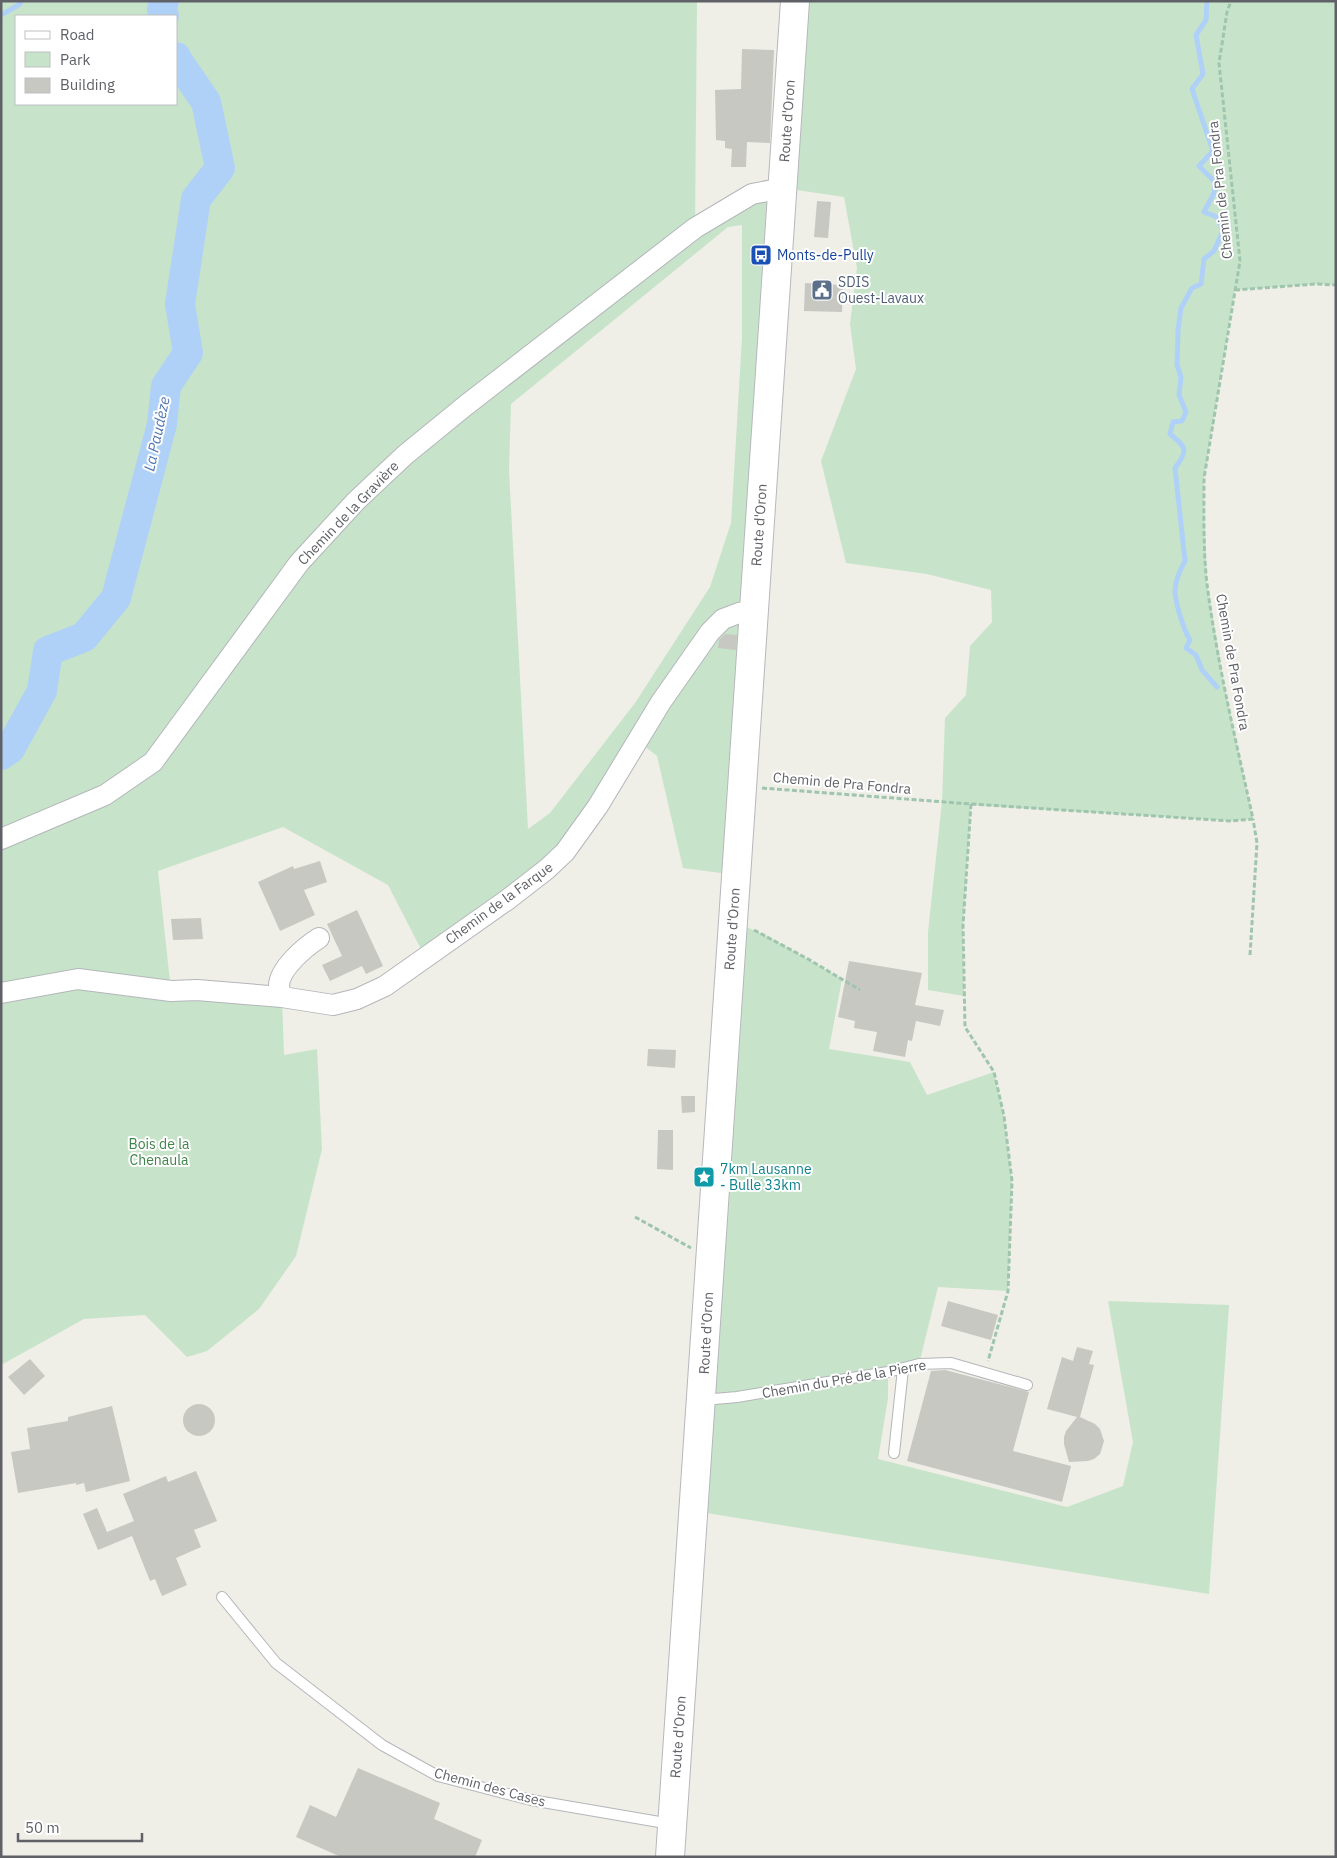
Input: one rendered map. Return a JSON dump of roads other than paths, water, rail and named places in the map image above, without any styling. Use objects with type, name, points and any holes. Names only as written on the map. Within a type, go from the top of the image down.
[{"type":"main road","name":"Route d'Oron","points":[[670,1857],[795,1]]},
{"type":"street","name":"Chemin de la Gravière","points":[[1,839],[105,795],[153,762],[299,563],[356,501],[405,454],[694,228],[752,194],[783,188]]},
{"type":"street","name":"Chemin de la Farque","points":[[1,993],[78,979],[171,991],[197,990],[282,997],[333,1005],[357,999],[385,986],[507,900],[547,869],[565,852],[598,806],[661,702],[710,632],[723,619],[739,613],[754,611]]},
{"type":"street","points":[[282,997],[279,986],[284,971],[304,948],[319,938]]},
{"type":"lane","name":"Chemin du Pré de la Pierre","points":[[702,1400],[737,1397],[903,1369],[919,1364],[951,1363],[1027,1385]]},
{"type":"lane","points":[[894,1453],[903,1369]]},
{"type":"lane","name":"Chemin des Cases","points":[[222,1597],[276,1663],[382,1745],[438,1776],[531,1800],[672,1824]]},
{"type":"waterway","points":[[1,15],[20,4],[21,1]]},
{"type":"waterway","name":"La Paudèze","points":[[164,1],[162,9],[164,15]]},
{"type":"waterway","points":[[1207,1],[1206,20],[1196,35],[1203,74],[1192,89],[1213,151],[1199,166],[1215,182],[1214,193],[1204,212],[1217,217],[1223,231],[1214,251],[1204,259],[1201,284],[1192,288],[1181,308],[1177,365],[1181,377],[1179,395],[1186,412],[1182,421],[1173,422],[1170,434],[1180,442],[1184,449],[1184,453],[1175,468],[1185,561],[1176,583],[1176,602],[1190,640],[1186,648],[1196,655],[1202,670],[1217,687]]},
{"type":"waterway","name":"La Paudèze","points":[[1,755],[10,749],[42,691],[48,651],[84,637],[116,598],[162,424],[166,386],[188,353],[180,304],[196,199],[220,168],[206,102],[178,61]]},
{"type":"place","name":"Monts-de-Pully","points":[[761,255]]},
{"type":"place","name":"SDIS Ouest-Lavaux","points":[[822,290]]},
{"type":"place","name":"7km Lausanne - Bulle 33km","points":[[704,1177]]},
{"type":"park label","name":"Bois de la Chenaula","points":[[159,1152]]}]
